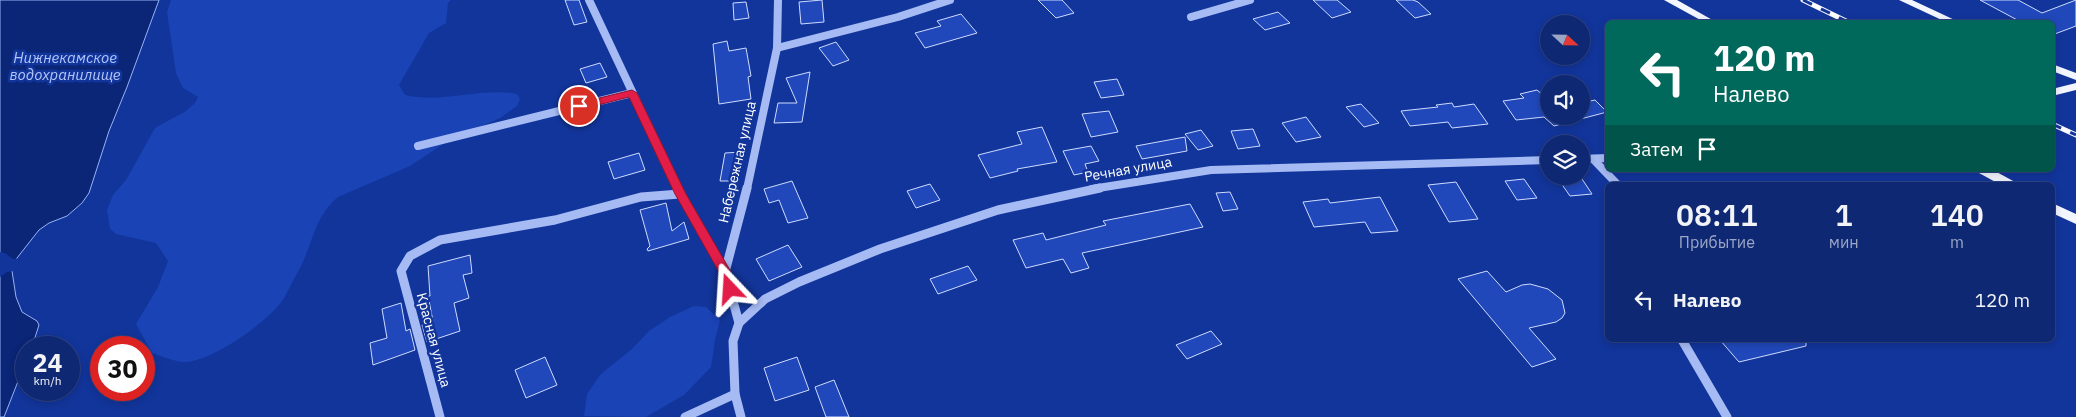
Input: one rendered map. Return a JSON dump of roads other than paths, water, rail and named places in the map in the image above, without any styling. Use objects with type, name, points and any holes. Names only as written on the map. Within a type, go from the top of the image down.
[{"type":"main road","points":[[1669,0],[1707,20]]},
{"type":"main road","points":[[1904,0],[1949,20]]},
{"type":"main road","points":[[2055,67],[2076,77]]},
{"type":"main road","points":[[2056,92],[2076,86]]},
{"type":"main road","points":[[1987,172],[2005,182]]},
{"type":"main road","points":[[2055,209],[2076,220]]},
{"type":"street","points":[[589,0],[680,194],[725,272],[739,322],[733,341],[735,394],[741,417]]},
{"type":"street","name":"Набережная улица","points":[[725,272],[744,200],[777,48],[778,0]]},
{"type":"street","points":[[777,48],[898,17],[950,0]]},
{"type":"street","points":[[1191,17],[1250,0]]},
{"type":"street","points":[[418,146],[632,93]]},
{"type":"street","points":[[1593,159],[1605,158]]},
{"type":"street","points":[[1593,159],[1605,171]]},
{"type":"street","name":"Речная улица","points":[[739,322],[765,299],[799,282],[880,249],[998,210],[1085,190],[1211,170],[1540,160]]},
{"type":"street","points":[[1606,172],[1615,182]]},
{"type":"street","name":"Красная улица","points":[[440,417],[401,271],[410,256],[440,240],[555,220],[641,197],[680,194]]},
{"type":"street","points":[[1683,342],[1727,417]]},
{"type":"street","points":[[685,417],[735,394]]},
{"type":"water","name":"Нижнекамское водохранилище","points":[[0,0],[159,0],[109,131],[89,193],[82,203],[67,216],[49,223],[39,230],[17,258],[12,271],[16,297],[22,312],[37,321],[39,325],[36,336],[15,336],[15,389],[4,417],[0,417]]},
{"type":"railway","points":[[1803,0],[1844,20]]},
{"type":"railway","points":[[2055,125],[2076,135]]}]
